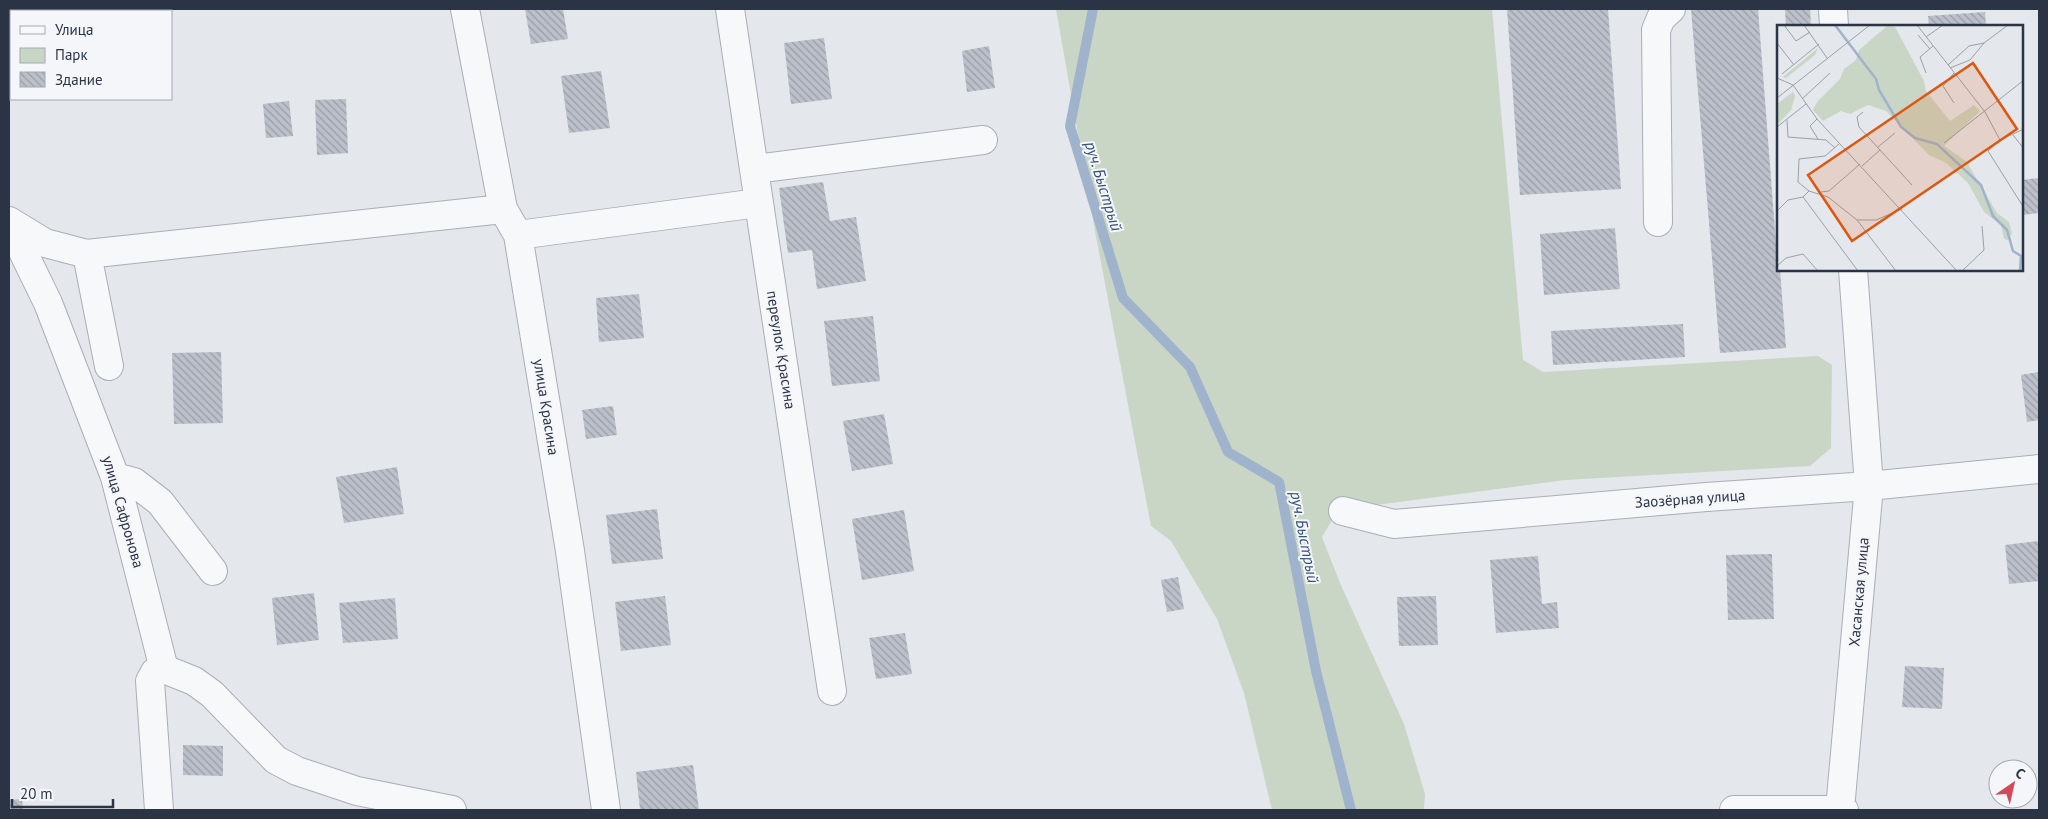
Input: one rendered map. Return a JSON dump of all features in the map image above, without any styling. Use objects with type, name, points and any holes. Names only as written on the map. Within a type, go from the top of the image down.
[{"type":"street","name":"улица Красина","points":[[465,9],[503,209],[518,235],[570,551],[606,810]]},
{"type":"street","name":"переулок Красина","points":[[730,9],[832,691]]},
{"type":"street","points":[[1658,222],[1656,30],[1661,18],[1671,9]]},
{"type":"street","points":[[1833,9],[1834,25]]},
{"type":"street","points":[[755,169],[983,140]]},
{"type":"street","points":[[518,235],[758,203]]},
{"type":"street","points":[[9,222],[45,243],[87,254],[503,209]]},
{"type":"street","name":"улица Сафронова","points":[[9,222],[48,303],[115,477],[164,669]]},
{"type":"street","points":[[87,254],[109,366]]},
{"type":"street","name":"Хасанская улица","points":[[1734,810],[1842,810],[1869,486],[1853,271]]},
{"type":"street","name":"Заозёрная улица","points":[[1342,511],[1394,524],[1706,497],[1869,486],[2039,468]]},
{"type":"street","points":[[115,477],[134,482],[160,502],[213,571]]},
{"type":"street","points":[[159,810],[150,681],[155,672],[164,669],[194,681],[212,694],[276,760],[297,771],[357,791],[452,810]]},
{"type":"green space","points":[[1056,9],[1492,9],[1523,360],[1543,372],[1818,356],[1832,365],[1831,448],[1810,466],[1565,480],[1338,510],[1322,537],[1340,583],[1404,724],[1425,794],[1424,810],[1272,810],[1244,693],[1217,619],[1171,541],[1151,526],[1095,231]]},
{"type":"building","points":[[9,9],[49,9],[10,10],[9,68]]},
{"type":"building","points":[[525,9],[563,9],[568,39],[531,44]]},
{"type":"building","points":[[1507,9],[1608,9],[1621,189],[1520,195]]},
{"type":"building","points":[[1691,9],[1758,9],[1777,271],[1780,271],[1786,348],[1720,353]]},
{"type":"building","points":[[1785,9],[1810,9],[1811,25],[1786,25]]},
{"type":"building","points":[[1985,12],[1986,25],[1929,25],[1928,16]]},
{"type":"building","points":[[824,38],[832,99],[791,104],[784,43]]},
{"type":"building","points":[[989,46],[995,88],[967,92],[962,51]]},
{"type":"building","points":[[601,71],[610,128],[569,133],[561,76]]},
{"type":"building","points":[[346,99],[348,153],[317,155],[315,100]]},
{"type":"building","points":[[289,101],[293,136],[266,138],[263,104]]},
{"type":"building","points":[[2039,178],[2039,213],[2023,215],[2023,180]]},
{"type":"building","points":[[823,182],[830,221],[856,217],[866,281],[817,289],[812,250],[788,253],[779,188]]},
{"type":"building","points":[[1615,228],[1620,289],[1544,295],[1540,234]]},
{"type":"building","points":[[639,294],[644,338],[599,342],[596,298]]},
{"type":"building","points":[[873,316],[880,381],[832,386],[824,321]]},
{"type":"building","points":[[1683,324],[1685,357],[1553,365],[1551,331]]},
{"type":"building","points":[[221,352],[223,423],[174,424],[172,353]]},
{"type":"building","points":[[2039,372],[2039,420],[2027,422],[2021,375]]},
{"type":"building","points":[[613,406],[617,435],[586,439],[582,410]]},
{"type":"building","points":[[884,414],[893,464],[852,471],[843,421]]},
{"type":"building","points":[[397,467],[404,514],[344,523],[336,477]]},
{"type":"building","points":[[657,509],[663,559],[612,564],[606,515]]},
{"type":"building","points":[[904,510],[914,571],[862,580],[852,519]]},
{"type":"building","points":[[2039,541],[2039,581],[2009,584],[2005,545]]},
{"type":"building","points":[[1772,554],[1774,619],[1728,620],[1726,555]]},
{"type":"building","points":[[1538,556],[1542,604],[1557,602],[1559,628],[1496,633],[1490,560]]},
{"type":"building","points":[[1178,577],[1184,609],[1167,612],[1161,580]]},
{"type":"building","points":[[314,593],[319,640],[277,645],[272,598]]},
{"type":"building","points":[[665,596],[671,645],[621,651],[615,602]]},
{"type":"building","points":[[1436,596],[1438,645],[1399,646],[1397,597]]},
{"type":"building","points":[[395,598],[398,639],[343,643],[339,603]]},
{"type":"building","points":[[905,633],[912,674],[876,679],[869,638]]},
{"type":"building","points":[[1905,666],[1944,668],[1942,709],[1902,707]]},
{"type":"building","points":[[183,745],[223,746],[223,776],[183,775]]},
{"type":"building","points":[[693,765],[699,810],[640,810],[636,772]]},
{"type":"building","points":[[22,799],[23,810],[9,810],[9,800]]},
{"type":"waterway","name":"руч. Быстрый","points":[[1093,9],[1070,126],[1123,298],[1190,367],[1228,452],[1279,482],[1316,671],[1351,810]]}]
